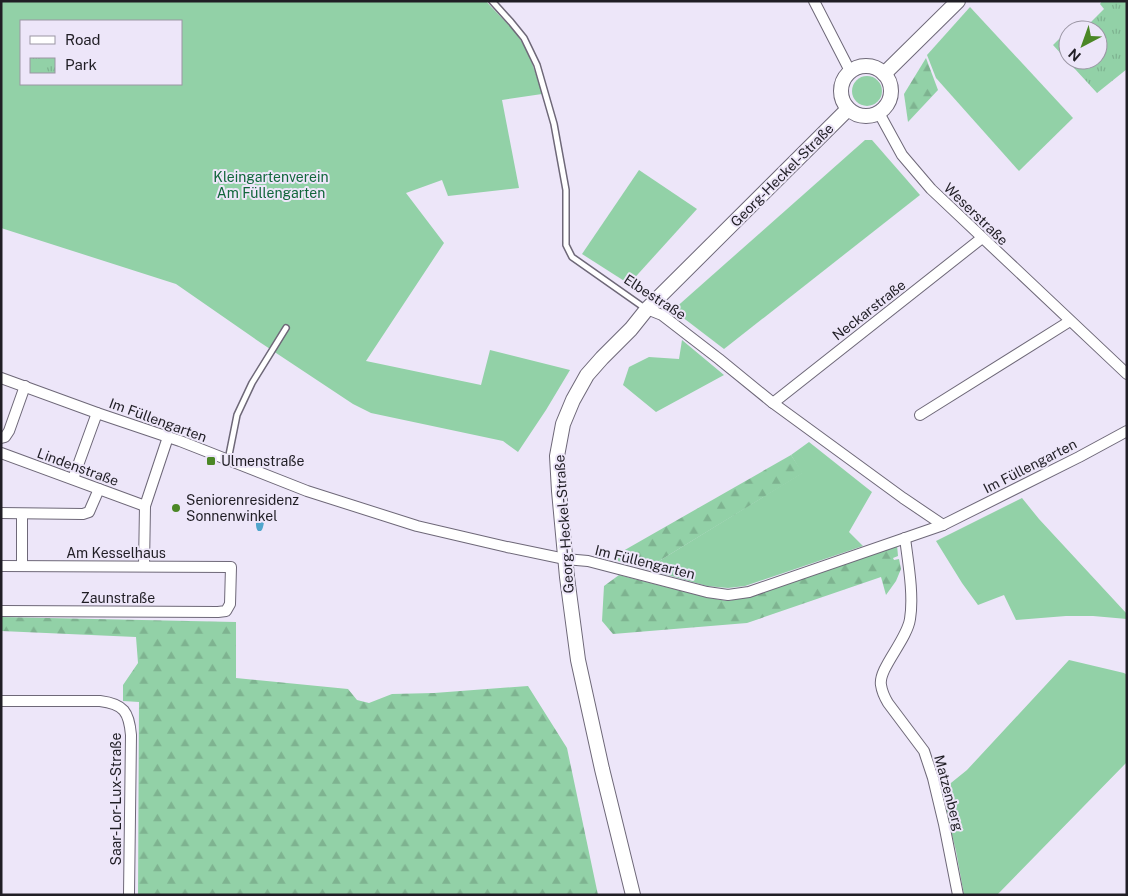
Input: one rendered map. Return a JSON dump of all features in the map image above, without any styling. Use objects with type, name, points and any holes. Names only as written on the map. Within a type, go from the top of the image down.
[{"type":"street","points":[[814,1],[850,71]]},
{"type":"street","points":[[884,74],[958,1]]},
{"type":"street","points":[[868,66],[884,74],[889,82],[890,100],[879,113],[862,116],[854,114],[848,109],[843,101],[841,85],[850,71],[868,66]]},
{"type":"street","name":"Georg-Heckel-Straße","points":[[633,895],[578,660],[565,559],[559,491],[557,456],[563,424],[573,400],[587,375],[602,358],[631,329],[647,309],[848,109]]},
{"type":"street","name":"Weserstraße","points":[[879,113],[902,155],[924,182],[1127,374]]},
{"type":"street","name":"Neckarstraße","points":[[773,404],[982,238]]},
{"type":"street","name":"Elbestraße","points":[[647,309],[662,315],[773,404],[943,526]]},
{"type":"street","points":[[920,415],[1070,321]]},
{"type":"street","name":"Im Füllengarten","points":[[1,378],[168,437],[307,491],[417,526],[565,559],[588,561],[707,592],[728,594],[748,592],[943,526],[1127,431]]},
{"type":"street","points":[[1,438],[5,437],[9,431],[25,386]]},
{"type":"street","points":[[73,479],[97,413]]},
{"type":"street","points":[[144,566],[145,506],[168,437]]},
{"type":"street","name":"Lindenstraße","points":[[1,453],[145,506]]},
{"type":"street","points":[[1,513],[83,514],[89,512],[99,488]]},
{"type":"street","points":[[22,514],[22,566]]},
{"type":"street","name":"Matzenberg","points":[[905,538],[910,576],[910,620],[905,634],[883,672],[880,684],[888,703],[924,751],[933,778],[944,824],[958,895]]},
{"type":"street","name":"Am Kesselhaus","points":[[1,566],[231,567],[230,604]]},
{"type":"street","name":"Zaunstraße","points":[[1,611],[218,612],[226,611],[230,604]]},
{"type":"street","name":"Saar-Lor-Lux-Straße","points":[[1,702],[100,701],[112,702],[125,712],[129,719],[131,735],[129,895]]},
{"type":"lane","name":"Elbestraße","points":[[492,1],[524,38],[537,65],[554,124],[566,190],[566,245],[572,257],[647,309]]},
{"type":"lane","points":[[228,460],[236,415],[252,383],[286,328]]},
{"type":"green space","name":"Kleingartenverein Am Füllengarten","points":[[1,1],[486,1],[518,36],[532,64],[542,94],[502,100],[519,188],[448,196],[442,180],[406,193],[444,243],[366,361],[481,385],[490,350],[570,370],[518,452],[503,441],[371,413],[353,404],[176,284],[1,228]]},
{"type":"green space","points":[[1102,1],[1127,1],[1127,69],[1097,93],[1076,70],[1108,70],[1108,20],[1093,20],[1104,9],[1100,4]]},
{"type":"green space","points":[[970,7],[1073,118],[1019,171],[936,78],[927,55]]},
{"type":"green space","points":[[1058,40],[1058,50],[1053,45]]},
{"type":"green space","points":[[926,58],[938,90],[908,122],[904,94]]},
{"type":"green space","points":[[867,76],[878,80],[882,91],[878,102],[867,106],[856,102],[852,91],[856,80]]},
{"type":"green space","points":[[865,140],[872,140],[920,195],[724,349],[673,310]]},
{"type":"green space","points":[[639,170],[697,209],[629,284],[582,254]]},
{"type":"green space","points":[[682,340],[724,375],[656,412],[623,385],[629,367],[649,357],[679,359]]},
{"type":"green space","points":[[809,442],[872,492],[849,532],[863,546],[745,586],[728,588],[707,586],[646,569],[802,473],[791,455]]},
{"type":"green space","points":[[791,455],[803,473],[646,569],[618,561],[616,555]]},
{"type":"green space","points":[[1022,498],[1127,614],[1127,619],[1066,616],[1016,620],[1004,595],[978,605],[936,541]]},
{"type":"green space","points":[[897,545],[898,556],[893,558],[894,560],[899,559],[901,569],[896,581],[886,595],[881,577],[747,623],[613,634],[602,621],[604,586],[619,575],[727,601],[749,597]]},
{"type":"green space","points":[[1,617],[236,622],[236,678],[348,689],[357,700],[369,703],[392,694],[528,686],[567,748],[598,895],[138,895],[139,702],[123,701],[123,685],[138,663],[136,637],[1,631]]},
{"type":"green space","points":[[1069,660],[1127,675],[1127,762],[997,895],[964,895],[956,851],[941,791],[967,770]]},
{"type":"water","points":[[257,515],[265,515],[263,528],[261,531],[258,531],[256,519]]},
{"type":"place","name":"Ulmenstraße","points":[[211,461]]},
{"type":"place","name":"Seniorenresidenz Sonnenwinkel","points":[[176,508]]}]
